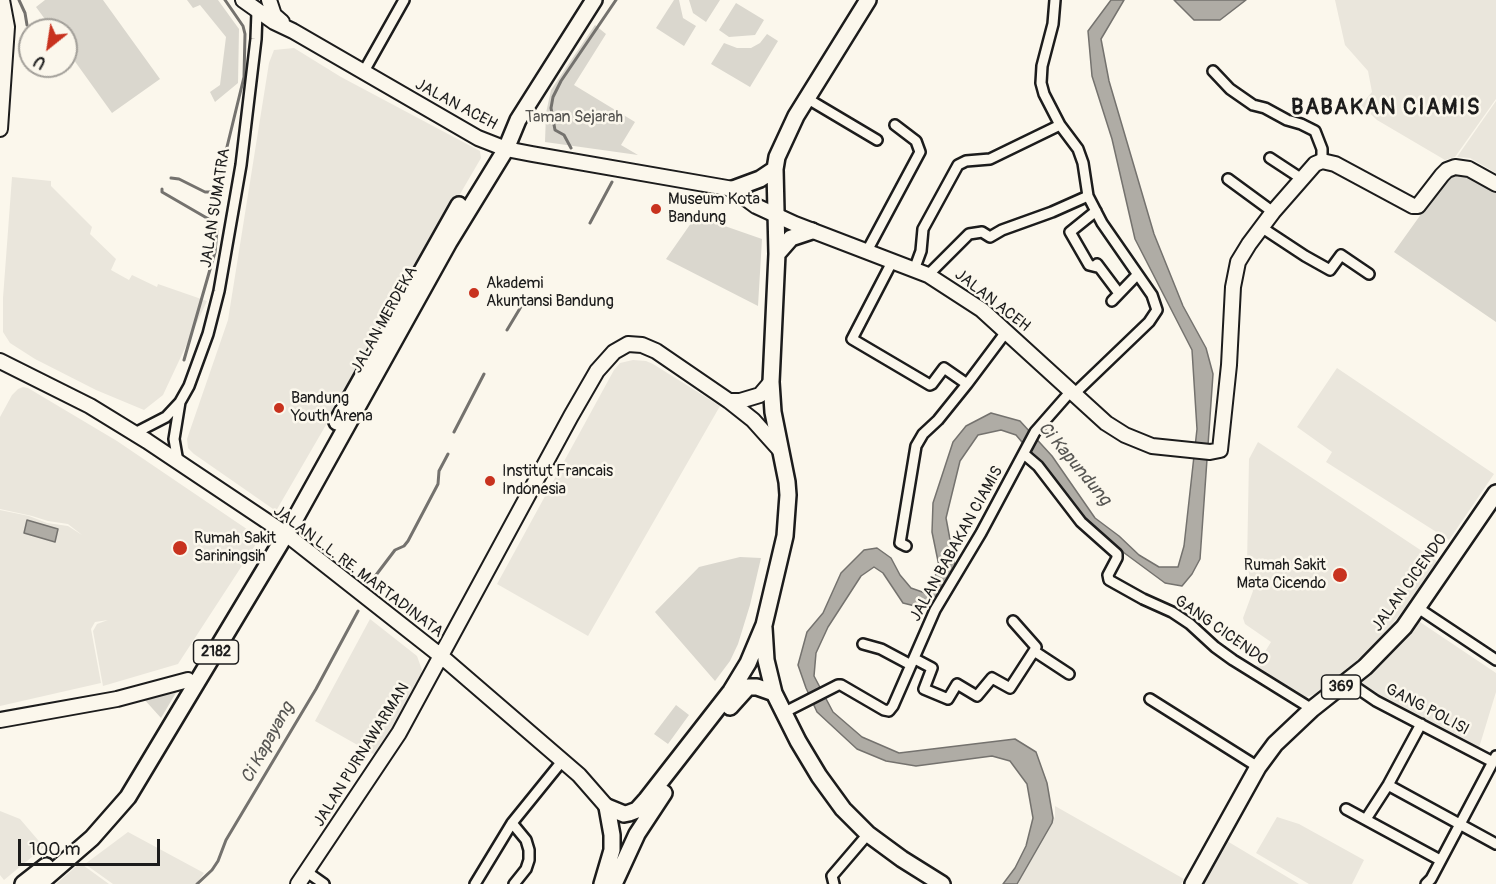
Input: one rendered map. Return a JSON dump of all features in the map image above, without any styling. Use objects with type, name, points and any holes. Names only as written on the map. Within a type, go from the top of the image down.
[{"type":"main road","name":"JALAN MERDEKA","points":[[282,532],[437,241],[501,147],[594,0]]},
{"type":"main road","points":[[608,807],[624,814],[637,810],[646,800],[731,692],[764,625],[785,536],[787,516],[787,482],[772,412],[771,382],[777,254],[776,169],[782,144],[868,0]]},
{"type":"main road","points":[[733,189],[760,179],[776,169]]},
{"type":"main road","points":[[777,254],[791,238],[812,231]]},
{"type":"main road","name":"JALAN CICENDO","points":[[1193,884],[1258,767],[1275,744],[1312,708],[1350,679],[1386,646],[1418,608],[1496,493]]},
{"type":"main road","name":"2182","points":[[23,884],[102,822],[188,680],[282,532]]},
{"type":"main road","name":"2182","points":[[39,884],[135,787],[282,532]]},
{"type":"main road","points":[[764,625],[766,660],[774,693],[819,776],[843,809],[868,834],[886,849],[942,884]]},
{"type":"main road","points":[[614,884],[649,814],[741,694],[748,687],[757,687],[774,693]]},
{"type":"main road","points":[[602,884],[612,850],[608,807]]},
{"type":"street","points":[[0,129],[2,0]]},
{"type":"street","name":"JALAN ACEH","points":[[243,0],[257,12],[363,73],[472,135],[501,147],[733,189],[749,202],[777,216],[928,275],[982,310],[1106,423],[1131,438],[1152,446],[1217,452],[1220,446],[1229,365],[1235,275],[1238,262],[1273,212],[1315,164],[1322,161]]},
{"type":"street","points":[[269,0],[274,15],[293,31]]},
{"type":"street","points":[[363,73],[405,0]]},
{"type":"street","name":"JALAN BABAKAN CIAMIS","points":[[783,712],[841,685],[863,699],[889,711],[935,610],[981,533],[1035,432],[1072,393],[1155,315],[1157,310],[1125,254],[1102,223],[1088,196],[1078,149],[1048,105],[1041,83],[1042,66],[1053,24],[1054,0]]},
{"type":"street","name":"JALAN SUMATRA","points":[[135,434],[166,417],[180,402],[189,386],[208,334],[219,291],[242,154],[257,12]]},
{"type":"street","points":[[1213,71],[1230,89],[1253,105],[1265,108],[1287,120],[1301,123],[1315,131],[1322,149],[1322,161],[1335,164],[1413,206],[1421,204],[1442,175],[1455,167],[1469,169],[1496,184]]},
{"type":"street","points":[[808,99],[877,140]]},
{"type":"street","points":[[867,251],[920,153],[916,141],[894,125]]},
{"type":"street","points":[[914,270],[921,251],[923,229],[958,165],[966,161],[990,159],[1060,125]]},
{"type":"street","points":[[1270,158],[1302,179]]},
{"type":"street","points":[[1228,179],[1273,212]]},
{"type":"street","points":[[928,275],[969,234],[982,232],[990,237],[1002,230],[1088,196]]},
{"type":"street","points":[[1096,211],[1070,234],[1089,265],[1097,266],[1118,292]]},
{"type":"street","points":[[1261,227],[1330,270],[1341,255],[1369,274]]},
{"type":"street","points":[[892,262],[852,339],[930,385],[944,368],[967,384]]},
{"type":"street","points":[[1112,301],[1118,292],[1137,275]]},
{"type":"street","points":[[906,546],[900,543],[916,446],[923,434],[938,420],[1006,332]]},
{"type":"street","name":"JALAN PURNAWARMAN","points":[[298,884],[399,733],[571,416],[597,370],[614,352],[628,344],[642,345],[656,351],[729,401],[758,425],[779,449]]},
{"type":"street","name":"JALAN L.L. RE. MARTADINATA","points":[[0,362],[90,406],[282,532],[441,656],[563,760],[608,807]]},
{"type":"street","points":[[729,401],[740,401],[760,395],[771,382]]},
{"type":"street","name":"JALAN SUMATRA","points":[[178,462],[174,439],[180,402]]},
{"type":"street","name":"GANG CICENDO","points":[[1025,453],[1038,466],[1080,522],[1118,556],[1108,575],[1111,581],[1172,612],[1233,660],[1312,708]]},
{"type":"street","points":[[1418,608],[1496,660]]},
{"type":"street","points":[[863,644],[932,668],[924,689],[948,699],[957,684],[977,696],[992,678],[1010,688],[1036,647],[1013,621]]},
{"type":"street","points":[[1034,651],[1069,674]]},
{"type":"street","name":"GANG POLISI","points":[[1350,679],[1357,688],[1376,701],[1494,765]]},
{"type":"street","points":[[0,720],[117,699],[188,680]]},
{"type":"street","points":[[1150,699],[1258,767]]},
{"type":"street","points":[[1366,819],[1388,785],[1421,724]]},
{"type":"street","points":[[475,884],[512,823],[563,760]]},
{"type":"street","points":[[1427,884],[1494,765]]},
{"type":"street","points":[[1388,785],[1496,844]]},
{"type":"street","points":[[1346,809],[1440,860]]},
{"type":"street","points":[[512,823],[526,840],[529,849],[526,869],[514,884]]},
{"type":"street","points":[[834,884],[832,876],[868,834]]},
{"type":"street","points":[[307,872],[324,884]]},
{"type":"shaded area","points":[[1111,0],[1124,0],[1101,39],[1109,81],[1154,234],[1183,306],[1206,348],[1213,374],[1200,559],[1182,586],[1165,583],[1081,521],[1044,468],[1016,435],[1001,430],[978,435],[960,461],[946,518],[955,566],[947,590],[934,605],[923,608],[903,603],[883,573],[874,567],[861,576],[828,627],[816,653],[814,676],[833,712],[862,737],[899,753],[1015,739],[1036,752],[1047,783],[1052,823],[1017,884],[1003,884],[1015,868],[1026,846],[1033,818],[1027,784],[1010,761],[992,756],[916,766],[886,761],[857,749],[817,712],[798,665],[807,632],[823,613],[841,573],[864,550],[877,548],[891,558],[900,575],[911,588],[928,594],[939,566],[932,532],[933,503],[953,442],[966,426],[991,413],[1020,421],[1052,456],[1095,518],[1139,555],[1159,567],[1178,567],[1184,546],[1197,429],[1192,350],[1135,239],[1112,139],[1092,76],[1088,31]]},
{"type":"shaded area","points":[[1174,0],[1246,0],[1220,20],[1194,20]]},
{"type":"shaded area","points":[[1335,0],[1496,0],[1496,99],[1455,157],[1445,160],[1377,120],[1361,105],[1372,92],[1368,71],[1345,45]]},
{"type":"shaded area","points":[[294,48],[341,77],[480,151],[481,158],[276,511],[194,454],[188,448],[187,439],[228,320],[269,63],[274,50]]},
{"type":"shaded area","points":[[1496,101],[1496,173],[1470,158],[1457,157]]},
{"type":"shaded area","points":[[12,177],[51,181],[51,186],[92,227],[90,234],[116,259],[111,270],[129,280],[132,275],[157,287],[158,284],[207,301],[163,395],[144,410],[96,390],[35,359],[10,343],[3,332],[3,298]]},
{"type":"shaded area","points":[[633,360],[653,364],[720,406],[588,636],[497,584],[614,370],[620,363]]},
{"type":"shaded area","points":[[1337,368],[1494,474],[1449,540],[1326,462],[1332,452],[1297,427]]},
{"type":"shaded area","points":[[23,387],[117,441],[260,538],[178,664],[103,686],[93,631],[97,624],[108,620],[95,622],[91,629],[101,683],[0,706],[0,510],[29,516],[47,523],[68,526],[82,535],[68,524],[0,509],[0,417],[12,395]]},
{"type":"shaded area","name":"Rumah Sakit Mata Cicendo","points":[[1258,442],[1437,561],[1436,567],[1418,592],[1373,648],[1315,694],[1307,697],[1301,697],[1255,668],[1271,642],[1245,624],[1243,618],[1253,591],[1247,565],[1249,459]]},
{"type":"shaded area","points":[[27,520],[58,529],[55,542],[24,533]]},
{"type":"shaded area","points":[[370,619],[417,656],[422,670],[420,680],[377,756],[315,721]]},
{"type":"shaded area","points":[[1417,620],[1496,673],[1496,692],[1478,751],[1379,699],[1357,683],[1385,660]]},
{"type":"shaded area","points":[[1055,806],[1184,879],[1181,884],[1018,884],[1055,817]]},
{"type":"shaded area","points":[[0,811],[20,819],[44,847],[4,880],[0,875]]},
{"type":"shaded area","points":[[1277,817],[1299,824],[1364,860],[1352,884],[1309,884],[1256,853]]},
{"type":"shaded area","points":[[128,832],[204,873],[196,884],[113,884],[85,864]]},
{"type":"shaded area","points":[[1227,841],[1299,884],[1203,884]]},
{"type":"shaded area","points":[[80,863],[109,884],[56,884]]},
{"type":"green space","points":[[45,0],[103,0],[160,79],[112,113],[78,66],[78,18],[44,18],[36,7]]},
{"type":"green space","points":[[187,0],[218,0],[239,29],[238,83],[215,102],[210,92],[220,85],[226,37],[200,5],[193,8]]},
{"type":"green space","points":[[674,0],[679,0],[683,18],[696,26],[684,46],[656,28]]},
{"type":"green space","points":[[689,0],[720,0],[706,22],[693,13]]},
{"type":"green space","points":[[736,3],[764,20],[755,35],[729,37],[719,30]]},
{"type":"green space","name":"Taman Sejarah","points":[[595,25],[606,34],[574,85],[635,122],[621,145],[638,155],[545,142],[546,113],[551,90]]},
{"type":"green space","points":[[767,34],[778,41],[750,87],[711,64],[724,43],[737,48],[751,48],[760,43]]},
{"type":"green space","points":[[1459,170],[1496,189],[1496,322],[1394,252],[1449,175]]},
{"type":"green space","points":[[696,216],[762,239],[758,306],[666,259]]},
{"type":"green space","points":[[740,557],[761,558],[738,644],[730,661],[715,681],[655,612],[699,567]]},
{"type":"green space","points":[[177,691],[161,718],[143,698]]},
{"type":"green space","points":[[676,705],[689,715],[668,744],[654,734]]},
{"type":"waterway","points":[[19,0],[26,18]]},
{"type":"waterway","points":[[171,178],[179,179],[205,192],[214,192],[217,188],[244,77],[245,34],[243,26],[225,0]]},
{"type":"waterway","name":"Ci Kapayang","points":[[571,148],[564,135],[555,130],[551,108],[553,97],[561,81],[616,0]]},
{"type":"waterway","name":"Ci Kapayang","points":[[590,223],[612,182]]},
{"type":"waterway","points":[[162,189],[162,192],[212,221],[217,230],[215,252],[184,360]]},
{"type":"waterway","name":"Ci Kapayang","points":[[507,330],[522,305]]},
{"type":"waterway","name":"Ci Kapayang","points":[[454,432],[484,374]]},
{"type":"waterway","name":"Ci Kapayang","points":[[373,579],[395,550],[404,546],[408,541],[438,484],[439,471],[448,454]]},
{"type":"waterway","name":"Ci Kapayang","points":[[197,884],[218,861],[226,840],[316,689],[358,611]]},
{"type":"place","name":"Museum Kota Bandung","points":[[656,209]]},
{"type":"place","name":"Akademi Akuntansi Bandung","points":[[474,293]]},
{"type":"place","name":"Bandung Youth Arena","points":[[279,408]]},
{"type":"place","name":"Institut Francais Indonesia","points":[[490,481]]},
{"type":"place","name":"Rumah Sakit Sariningsih","points":[[180,548]]},
{"type":"place","name":"Rumah Sakit Mata Cicendo","points":[[1340,575]]},
{"type":"district","name":"BABAKAN CIAMIS","points":[[1386,108]]},
{"type":"water label","name":"Ci Kapundung","points":[[1074,464]]}]
